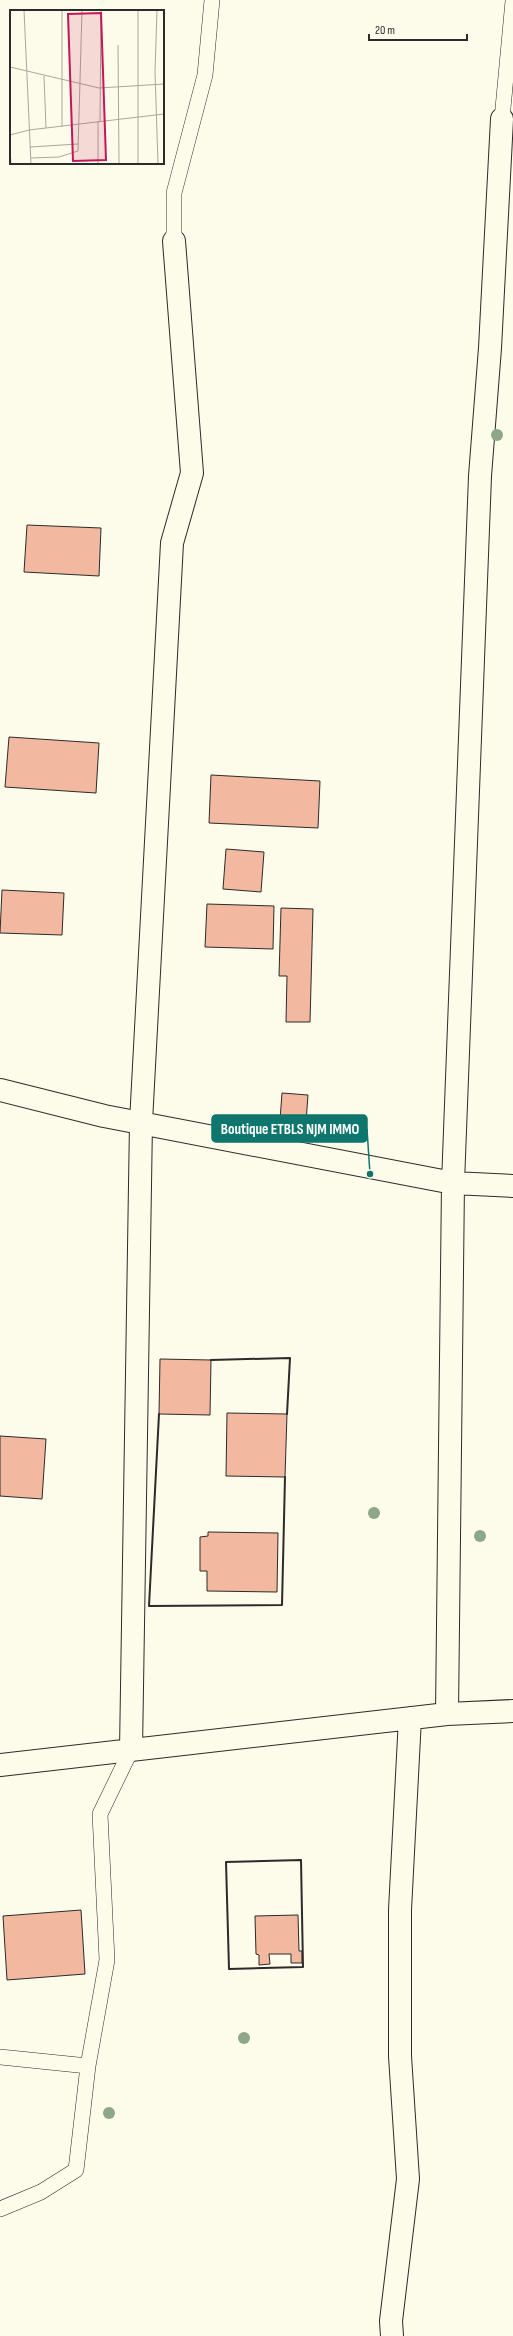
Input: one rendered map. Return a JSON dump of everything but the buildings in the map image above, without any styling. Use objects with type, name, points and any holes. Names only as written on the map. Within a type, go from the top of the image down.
[{"type":"street","points":[[447,1714],[453,1183],[480,476],[490,348],[502,119]]},
{"type":"street","points":[[131,1750],[141,1122],[172,543],[192,473],[174,241]]},
{"type":"street","points":[[0,1090],[104,1116],[453,1183],[513,1186]]},
{"type":"street","points":[[0,1764],[447,1714],[513,1711]]},
{"type":"street","points":[[392,2336],[391,2321],[408,2178],[400,2056],[400,1910],[410,1718]]},
{"type":"lane","points":[[174,241],[174,193],[205,75],[212,0]]},
{"type":"lane","points":[[502,119],[513,1]]},
{"type":"lane","points":[[0,2209],[41,2192],[76,2170],[88,2066],[107,1960],[100,1814],[131,1750]]},
{"type":"lane","points":[[0,2057],[88,2066]]},
{"type":"wall","points":[[211,1360],[290,1358],[287,1414]]},
{"type":"wall","points":[[159,1414],[149,1606],[282,1605],[285,1477]]},
{"type":"wall","points":[[301,1860],[303,1967],[229,1969],[226,1862],[301,1860]]},
{"type":"place","name":"Boutique ETBLS NJM IMMO","points":[[370,1174]]}]
